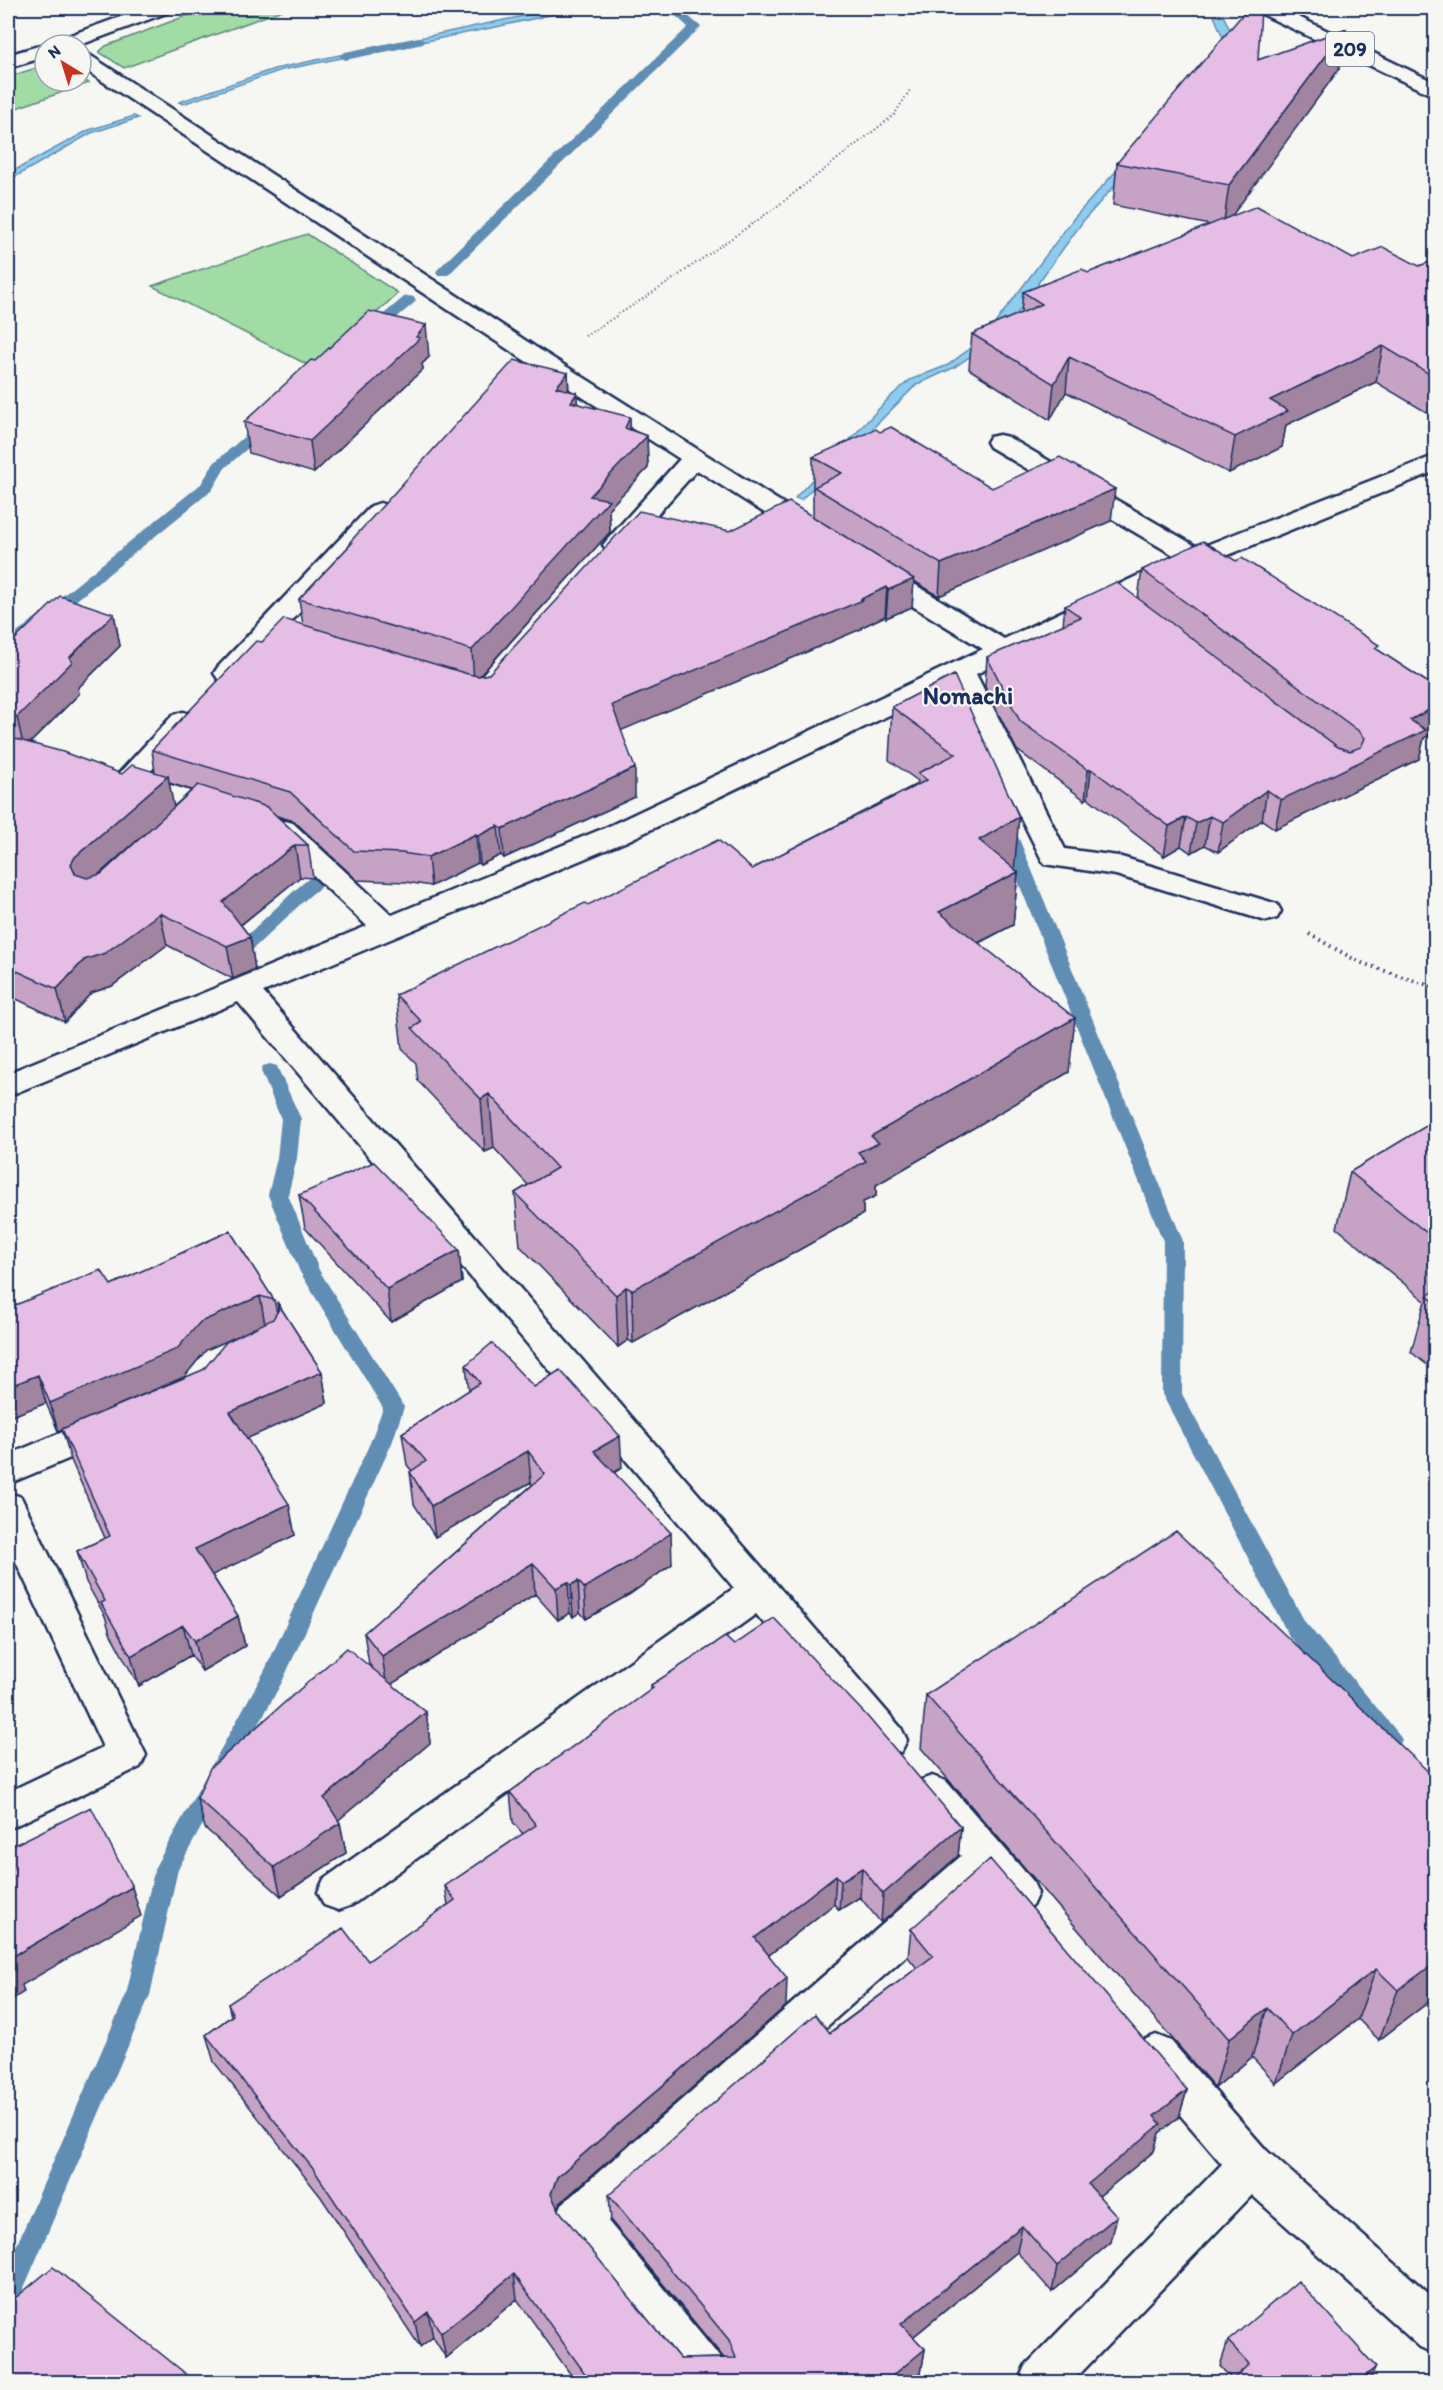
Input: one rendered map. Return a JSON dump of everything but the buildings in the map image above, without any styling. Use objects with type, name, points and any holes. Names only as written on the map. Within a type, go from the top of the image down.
[{"type":"main road","points":[[93,33],[162,8]]},
{"type":"main road","name":"209","points":[[1265,8],[1433,87]]},
{"type":"main road","points":[[8,62],[33,54]]},
{"type":"main road","points":[[93,66],[529,362],[694,459],[1003,650]]},
{"type":"main road","points":[[999,442],[1197,558]]},
{"type":"main road","points":[[599,564],[694,459]]},
{"type":"main road","points":[[8,1085],[617,834],[1197,558],[1436,462]]},
{"type":"main road","points":[[387,928],[283,830],[115,781],[279,634],[399,492]]},
{"type":"main road","points":[[1115,597],[1141,617]]},
{"type":"main road","points":[[961,670],[1054,857],[1118,867],[1266,911]]},
{"type":"main road","points":[[173,827],[199,804]]},
{"type":"main road","points":[[242,987],[1042,1921]]},
{"type":"main road","points":[[8,1470],[134,1416]]},
{"type":"main road","points":[[8,1507],[126,1755],[8,1811]]},
{"type":"main road","points":[[338,1892],[759,1591]]},
{"type":"main road","points":[[711,2382],[579,2219],[988,1858]]},
{"type":"main road","points":[[1135,2030],[1251,2165],[1436,2331]]},
{"type":"main road","points":[[1041,2382],[1251,2165]]},
{"type":"path","points":[[529,362],[663,286],[775,208],[894,115],[910,90]]},
{"type":"path","points":[[1266,911],[1359,962],[1436,988]]},
{"type":"green space","points":[[207,8],[288,8],[124,68],[99,52],[106,46]]},
{"type":"green space","points":[[33,69],[33,93],[60,93],[8,111],[8,77]]},
{"type":"green space","points":[[307,234],[398,293],[316,369],[152,286]]},
{"type":"water","points":[[561,8],[581,8],[282,70],[183,104],[179,102],[274,69]]},
{"type":"water","points":[[1223,15],[1237,45],[1227,60],[1084,220],[1038,283],[1039,286],[996,339],[953,368],[916,385],[801,500],[795,498],[890,397],[910,380],[948,365],[984,338],[1074,218],[1227,47],[1214,16]]},
{"type":"water","points":[[134,116],[138,118],[91,133],[8,181],[8,174],[89,130]]},
{"type":"waterway","points":[[443,272],[695,27],[673,8]]},
{"type":"waterway","points":[[345,56],[419,41]]},
{"type":"waterway","points":[[370,333],[409,300]]},
{"type":"waterway","points":[[8,648],[207,487],[219,466],[267,424]]},
{"type":"waterway","points":[[1006,829],[1173,1241],[1172,1394],[1297,1629],[1390,1740]]},
{"type":"waterway","points":[[232,959],[301,894],[360,845]]},
{"type":"waterway","points":[[8,2295],[138,1995],[167,1867],[274,1675],[381,1443],[394,1407],[310,1272],[278,1195],[287,1158],[291,1119],[270,1071]]},
{"type":"district","name":"Nomachi","points":[[968,696]]}]
